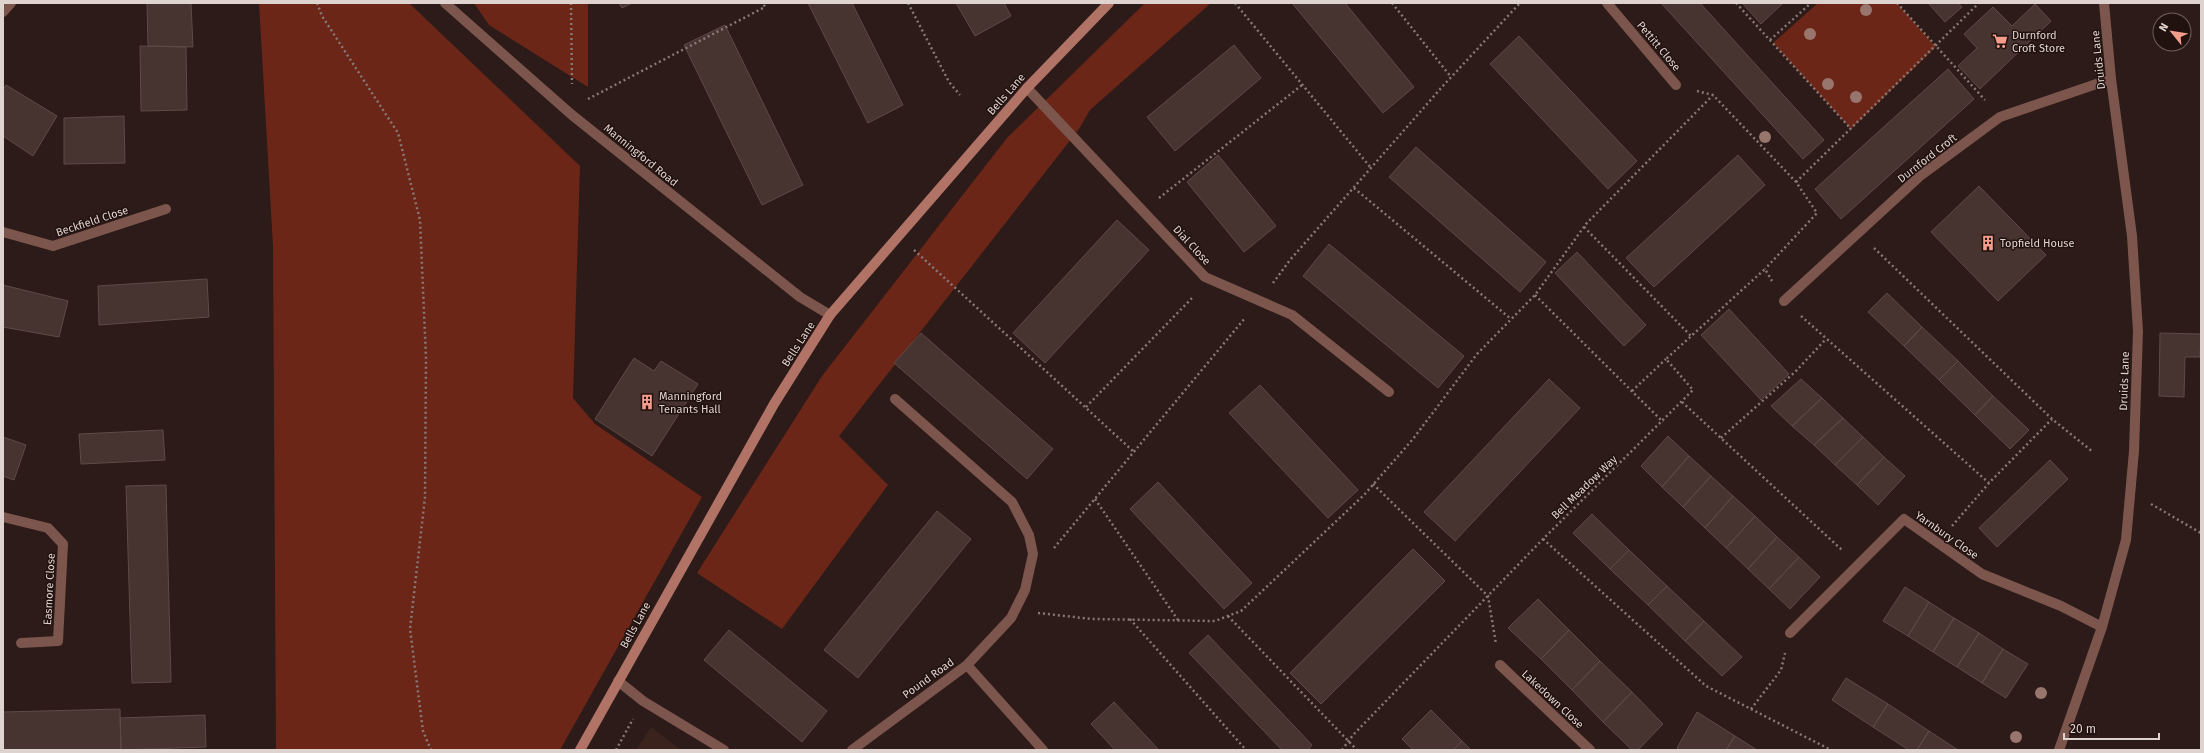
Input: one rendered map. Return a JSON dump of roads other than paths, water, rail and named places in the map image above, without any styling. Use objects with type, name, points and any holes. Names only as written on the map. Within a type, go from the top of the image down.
[{"type":"street","points":[[3,12],[11,3]]},
{"type":"street","name":"Manningford Road","points":[[445,3],[572,115],[800,297],[830,315]]},
{"type":"street","name":"Bells Lane","points":[[580,750],[766,417],[830,315],[1027,88],[1109,3]]},
{"type":"street","name":"Pettitt Close","points":[[1607,3],[1676,85]]},
{"type":"street","name":"Druids Lane","points":[[2059,750],[2102,628],[2126,540],[2134,451],[2138,331],[2132,236],[2111,79],[2104,3]]},
{"type":"street","name":"Durnford Croft","points":[[1784,301],[1920,176],[2000,117],[2111,79]]},
{"type":"street","name":"Dial Close","points":[[1027,88],[1205,277],[1292,315],[1389,392]]},
{"type":"street","name":"Beckfield Close","points":[[3,232],[53,246],[166,209]]},
{"type":"street","points":[[895,399],[1012,502],[1029,535],[1033,554],[1025,590],[1017,610],[967,665]]},
{"type":"street","name":"Easmore Close","points":[[3,517],[48,528],[63,544],[58,641],[21,643]]},
{"type":"street","name":"Yarnbury Close","points":[[1790,633],[1904,519],[1982,574],[2061,606],[2102,628]]},
{"type":"street","name":"Pound Road","points":[[852,750],[967,665],[1043,750]]},
{"type":"street","name":"Lakedown Close","points":[[1500,665],[1590,750]]},
{"type":"street","points":[[618,681],[643,701],[724,750]]},
{"type":"place","name":"Durnford Croft Store","points":[[2000,41]]},
{"type":"place","name":"Topfield House","points":[[1988,243]]},
{"type":"place","name":"Manningford Tenants Hall","points":[[647,402]]}]
